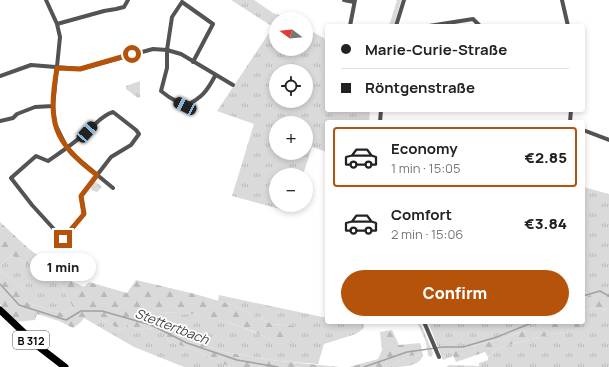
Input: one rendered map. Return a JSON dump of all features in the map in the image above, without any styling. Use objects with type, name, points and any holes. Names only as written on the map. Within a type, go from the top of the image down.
[{"type":"highway","name":"B 312","points":[[0,310],[39,347],[65,367]]},
{"type":"street","points":[[46,0],[57,24],[60,42],[52,106],[55,124],[67,147],[76,158],[113,188]]},
{"type":"street","points":[[57,24],[124,7],[128,0]]},
{"type":"street","points":[[344,0],[354,1],[350,24]]},
{"type":"street","points":[[397,24],[404,0]]},
{"type":"street","points":[[562,0],[568,24]]},
{"type":"street","points":[[193,62],[213,24],[182,2],[172,17],[167,50],[167,68],[161,91],[185,106],[206,92],[215,76]]},
{"type":"street","points":[[442,24],[473,19],[478,24]]},
{"type":"street","points":[[0,76],[31,65],[80,69],[148,50],[167,50],[181,54],[215,76],[233,85]]},
{"type":"street","points":[[0,121],[13,118],[17,114],[35,107],[52,106]]},
{"type":"street","points":[[113,112],[139,134],[131,145],[111,158],[81,196],[84,214],[63,239],[32,205],[11,178],[36,156],[48,161],[67,147],[87,132],[96,122],[113,112]]},
{"type":"street","points":[[585,131],[609,140]]},
{"type":"street","points":[[425,324],[439,357]]},
{"type":"green space","points":[[231,0],[254,0],[272,12],[269,12],[269,24]]},
{"type":"green space","points":[[397,0],[401,0],[395,24],[390,24]]},
{"type":"green space","points":[[313,32],[325,39],[325,112],[370,112],[369,120],[325,120],[325,151],[313,147],[313,116],[269,116],[269,160],[308,160],[305,168],[269,168],[269,206],[232,196],[254,124],[217,111],[269,33],[269,56],[313,56]]},
{"type":"green space","points":[[140,81],[140,97],[138,98],[126,89],[126,86]]},
{"type":"green space","points":[[95,181],[102,187],[97,192],[91,190],[91,186]]},
{"type":"green space","points":[[585,188],[609,194],[609,291],[603,289],[585,298]]},
{"type":"green space","points":[[0,222],[28,248],[62,274],[65,278],[84,287],[89,282],[127,293],[136,280],[233,305],[272,324],[296,326],[296,341],[284,343],[272,340],[227,322],[194,314],[163,312],[177,334],[224,352],[279,361],[339,367],[230,367],[199,352],[168,341],[164,327],[136,330],[128,324],[121,330],[99,318],[84,318],[73,328],[59,321],[37,314],[35,320],[15,322],[0,304],[0,270],[23,290],[19,297],[28,303],[62,313],[73,307],[59,282],[11,255],[0,266]]},
{"type":"green space","points":[[11,255],[59,282],[73,307],[62,313],[28,303],[18,297],[23,290],[0,270],[0,266]]},
{"type":"green space","points":[[603,288],[609,291],[609,310],[593,308],[585,311],[585,298]]},
{"type":"green space","points":[[219,295],[325,318],[325,324],[363,324],[364,328],[356,334],[324,344],[318,364],[279,361],[224,352],[177,334],[162,312],[193,314],[214,318],[272,340],[296,326],[272,324],[233,305],[218,301]]},
{"type":"green space","points":[[593,308],[609,310],[609,367],[446,367],[449,365],[479,366],[479,363],[488,360],[488,357],[498,348],[535,338],[579,329],[581,324],[585,324],[585,311]]},
{"type":"green space","points":[[84,318],[99,318],[121,330],[128,324],[136,330],[164,327],[168,341],[199,352],[230,367],[184,367],[134,347]]},
{"type":"green space","points":[[418,324],[421,324],[433,353],[430,357],[428,355],[426,342]]},
{"type":"green space","points":[[429,324],[542,324],[502,339],[451,351],[453,356],[443,360]]},
{"type":"green space","points":[[542,324],[581,324],[579,329],[535,338],[498,348],[488,357],[485,352],[456,362],[451,351],[502,339]]},
{"type":"green space","points":[[392,330],[399,345],[420,343],[423,355],[408,356],[389,367],[349,367],[378,359],[382,350],[380,332]]},
{"type":"green space","points":[[423,355],[418,362],[410,366],[389,367],[408,356]]},
{"type":"waterway","name":"Stettertbach","points":[[0,284],[19,305],[66,320],[81,311],[102,311],[151,325],[187,343],[237,360],[278,367]]},
{"type":"waterway","name":"Stettertbach","points":[[585,295],[600,291],[609,296]]},
{"type":"waterway","name":"Stettertbach","points":[[364,367],[407,352],[443,347],[463,347],[497,337],[529,324]]},
{"type":"route","points":[[63,239],[84,214],[81,196],[97,175],[72,154],[58,133],[52,106],[57,68],[86,68],[132,54]]}]
